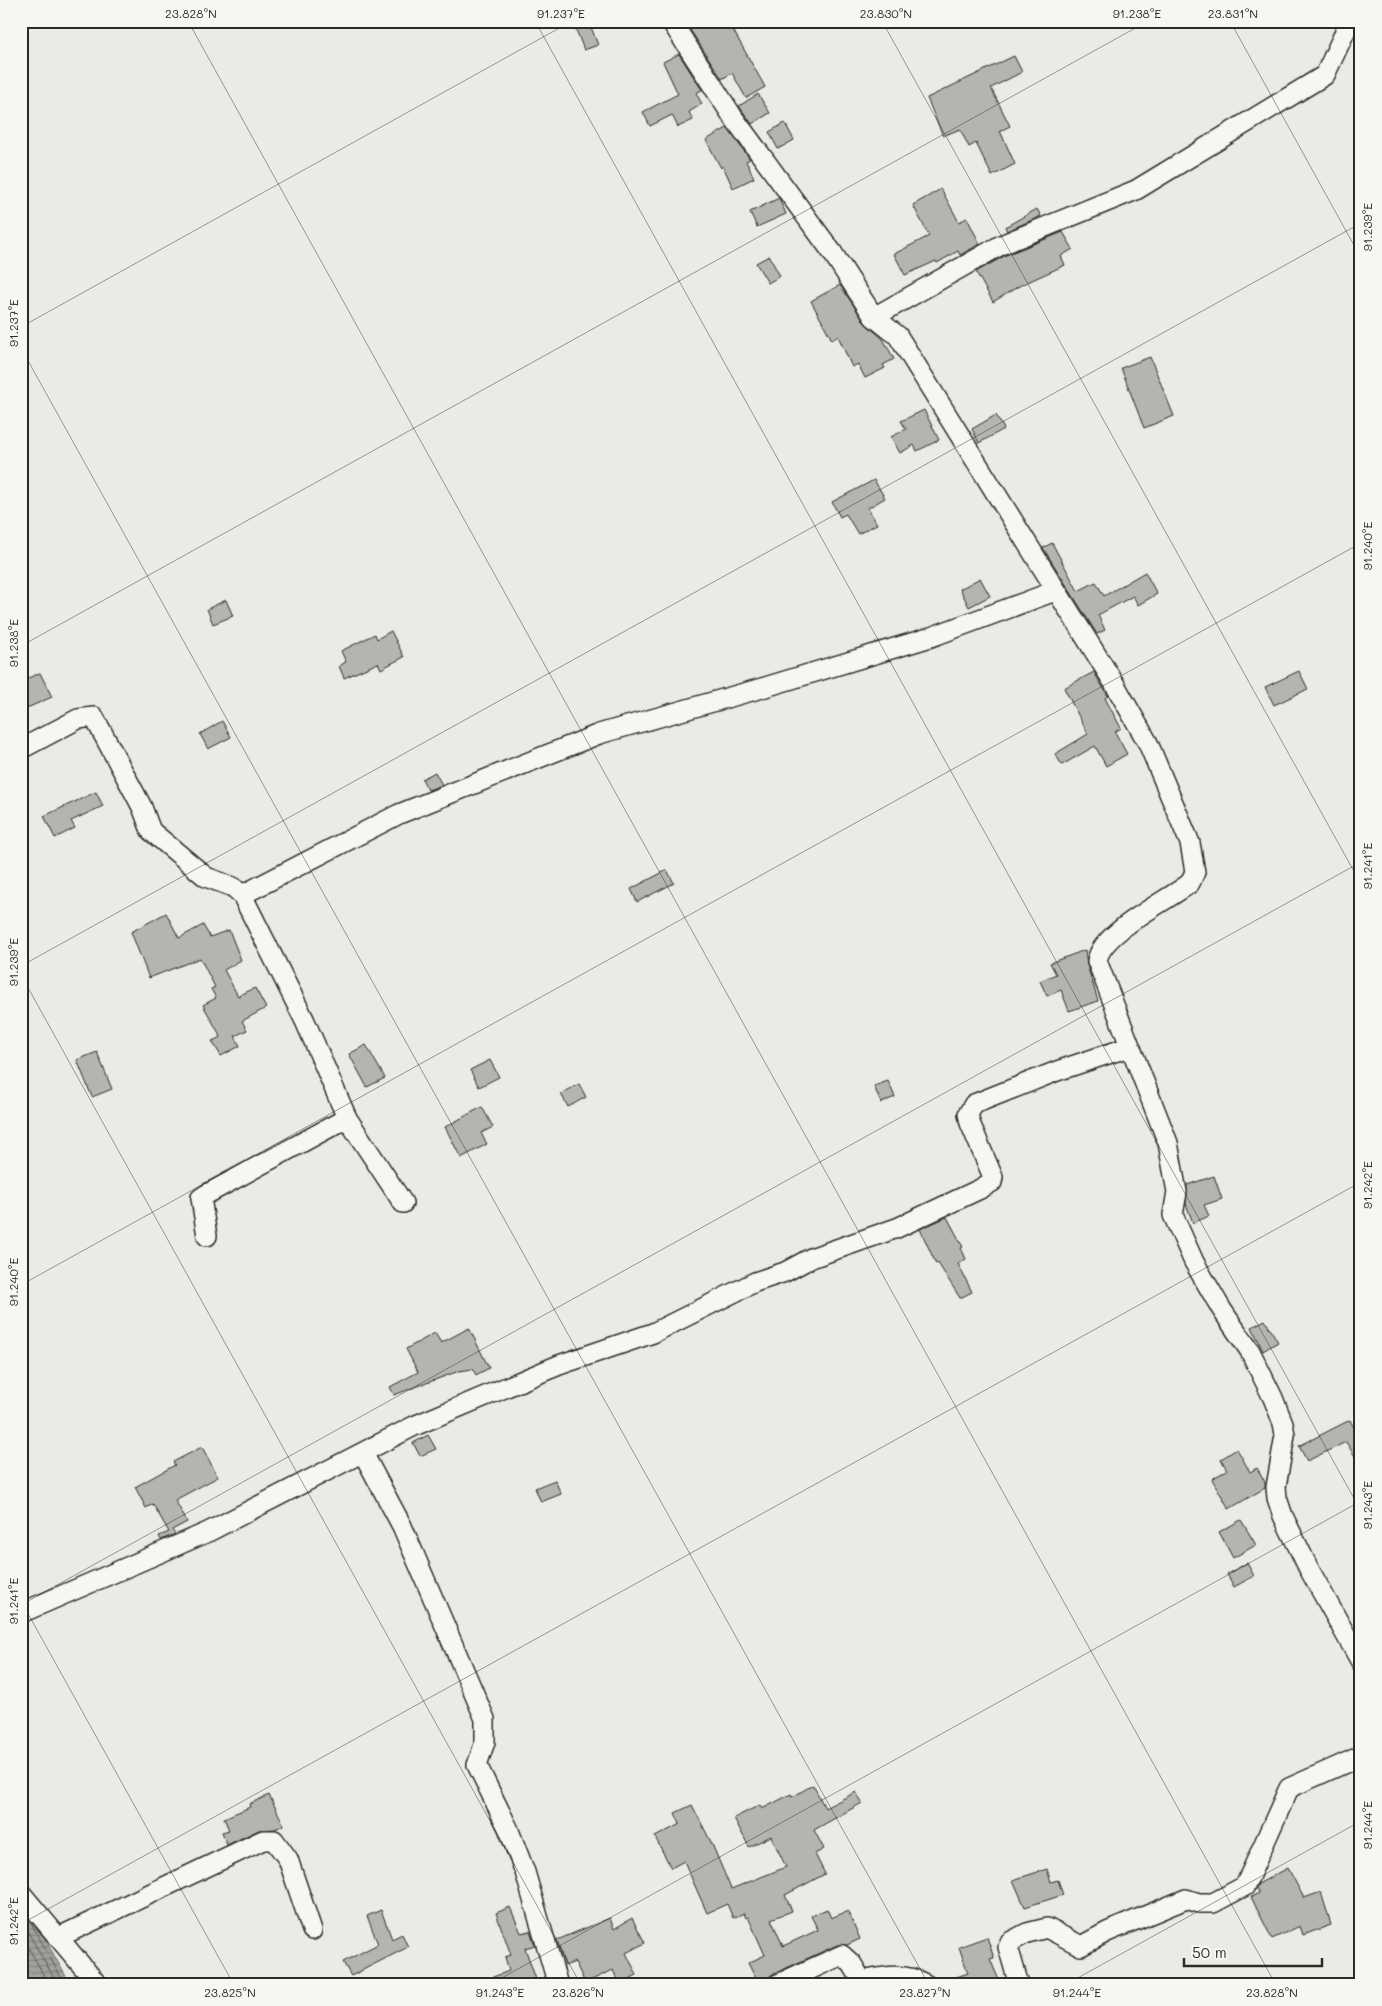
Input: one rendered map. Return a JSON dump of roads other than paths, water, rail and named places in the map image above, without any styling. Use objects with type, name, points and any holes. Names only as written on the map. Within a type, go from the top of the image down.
[{"type":"street","points":[[672,21],[732,117],[832,252],[874,317],[898,336],[972,453],[1055,591],[1114,683],[1148,743],[1190,843],[1195,872],[1190,883],[1119,932],[1098,956],[1098,969],[1168,1143],[1177,1192],[1173,1215],[1194,1262],[1222,1310],[1250,1351],[1283,1423],[1285,1435],[1278,1467],[1276,1498],[1309,1570],[1361,1662]]},
{"type":"street","points":[[874,317],[1001,245],[1136,190],[1324,74],[1350,21]]},
{"type":"street","points":[[242,895],[399,814],[599,734],[762,688],[931,637],[1055,591]]},
{"type":"street","points":[[21,749],[78,719],[94,717],[142,807],[151,830],[206,877],[233,887],[242,895],[305,1021],[347,1118],[403,1203]]},
{"type":"street","points":[[21,1613],[208,1532],[414,1426],[558,1366],[653,1333],[755,1282],[785,1272],[811,1258],[896,1228],[980,1189],[992,1182],[993,1177],[970,1123],[968,1114],[974,1104],[1057,1070],[1129,1047]]},
{"type":"street","points":[[207,1236],[201,1198],[347,1118]]},
{"type":"street","points":[[363,1453],[402,1526],[485,1719],[485,1742],[477,1766],[508,1828],[525,1872],[558,1985]]},
{"type":"street","points":[[1019,1985],[1008,1947],[1010,1942],[1027,1933],[1047,1928],[1081,1946],[1107,1932],[1186,1899],[1199,1903],[1213,1903],[1245,1886],[1289,1788],[1361,1756]]},
{"type":"street","points":[[60,1937],[264,1840],[274,1840],[288,1859],[312,1930]]},
{"type":"street","points":[[21,1893],[60,1937],[98,1985]]},
{"type":"street","points":[[776,1985],[842,1955],[852,1964],[862,1982],[889,1975],[914,1977],[927,1985]]},
{"type":"water","points":[[21,1903],[32,1916],[71,1985],[21,1985]]}]
